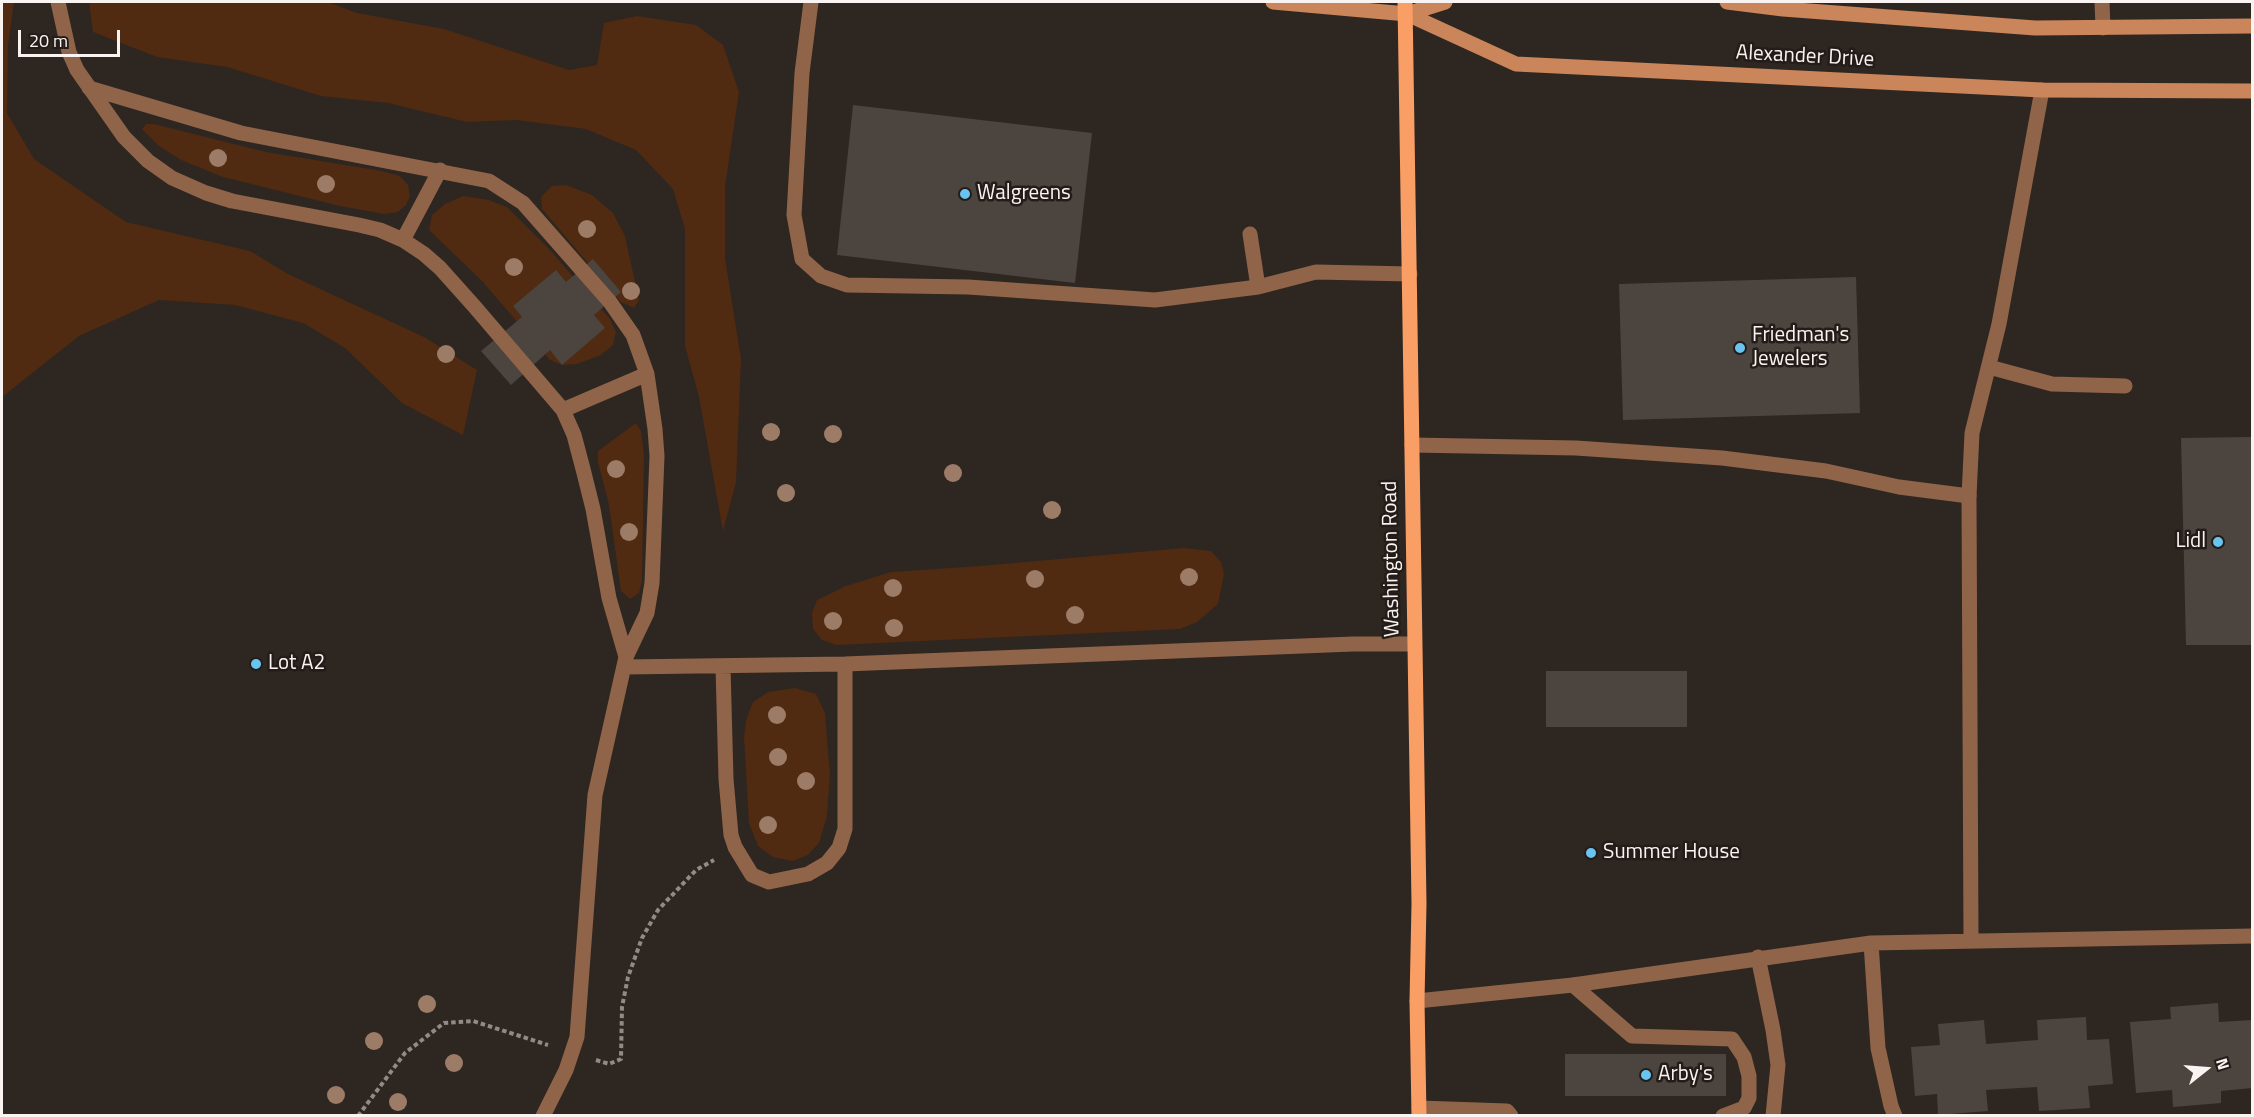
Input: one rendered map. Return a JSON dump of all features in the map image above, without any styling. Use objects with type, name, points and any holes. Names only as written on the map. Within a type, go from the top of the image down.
[{"type":"main road","points":[[1273,2],[1406,8],[1444,2]]},
{"type":"main road","points":[[1727,2],[2035,28],[2253,26]]},
{"type":"main road","name":"Alexander Drive","points":[[1406,8],[1516,64],[2042,90],[2253,91]]},
{"type":"main road","name":"Washington Road","points":[[1406,8],[1419,904],[1417,1001],[1419,1112]]},
{"type":"street","points":[[58,2],[69,52],[77,70],[124,137],[148,161],[172,178],[206,193],[232,201],[380,230],[403,240],[440,268],[563,410],[574,435],[584,469],[596,520],[609,598],[625,662]]},
{"type":"street","points":[[811,2],[802,74],[794,215],[802,259],[821,276],[847,285],[968,287],[1155,300],[1258,287],[1316,273],[1410,274]]},
{"type":"street","points":[[2102,2],[2103,28]]},
{"type":"street","points":[[89,88],[242,133],[489,181],[523,203],[624,320],[633,335],[647,374],[657,456],[652,583],[647,613],[625,662],[595,795],[577,1036],[566,1070],[543,1116]]},
{"type":"street","points":[[1971,940],[1969,496],[1972,433],[2000,324],[2042,90]]},
{"type":"street","points":[[403,240],[440,170]]},
{"type":"street","points":[[1250,234],[1258,287]]},
{"type":"street","points":[[1989,366],[2052,384],[2125,386]]},
{"type":"street","points":[[563,410],[647,374]]},
{"type":"street","points":[[1412,445],[1576,448],[1722,458],[1826,471],[1899,487],[1969,496]]},
{"type":"street","points":[[625,662],[723,667],[1242,650],[1353,644],[1414,644]]},
{"type":"street","points":[[723,667],[730,835],[752,875],[769,882],[808,874],[827,863],[839,848],[845,830],[844,664]]},
{"type":"street","points":[[1417,1001],[1573,984],[1871,943],[2253,936]]},
{"type":"street","points":[[1871,943],[1878,1048],[1895,1116]]},
{"type":"street","points":[[1758,957],[1778,1065],[1773,1116]]},
{"type":"street","points":[[1573,984],[1632,1036],[1732,1039],[1744,1057],[1749,1076],[1749,1098],[1744,1108],[1723,1116]]},
{"type":"street","points":[[1419,1112],[1507,1112],[1511,1116]]},
{"type":"shaded area","points":[[2,2],[14,2],[8,46],[7,113],[34,159],[126,222],[250,251],[288,274],[424,337],[477,370],[463,435],[402,403],[345,348],[303,323],[235,305],[159,300],[79,336],[2,397]]},
{"type":"shaded area","points":[[89,2],[328,2],[357,13],[444,29],[569,70],[597,65],[604,23],[637,16],[696,25],[723,45],[739,92],[725,187],[725,258],[741,359],[736,482],[723,531],[699,397],[685,346],[685,229],[673,189],[636,150],[586,129],[516,120],[467,122],[388,103],[321,96],[227,67],[157,57],[93,32]]},
{"type":"shaded area","points":[[146,124],[154,124],[266,152],[382,171],[400,176],[408,185],[410,196],[406,205],[398,212],[384,214],[340,206],[223,177],[181,160],[159,146],[142,129]]},
{"type":"shaded area","points":[[566,185],[592,195],[613,213],[625,236],[639,300],[634,308],[621,302],[542,209],[541,197],[552,186]]},
{"type":"shaded area","points":[[463,196],[489,200],[507,207],[550,250],[610,319],[616,332],[613,345],[601,355],[577,364],[562,365],[550,360],[482,281],[429,230],[432,215],[445,204]]},
{"type":"shaded area","points":[[636,423],[641,431],[644,455],[642,581],[639,593],[630,599],[621,591],[609,505],[598,462],[598,451]]},
{"type":"shaded area","points":[[1184,548],[1211,551],[1221,562],[1224,574],[1218,604],[1197,622],[1180,629],[837,645],[822,640],[813,629],[812,613],[817,600],[846,586],[891,572]]},
{"type":"shaded area","points":[[795,688],[816,694],[825,713],[830,775],[827,816],[819,843],[808,855],[793,861],[773,857],[758,846],[749,823],[744,737],[746,720],[753,702],[768,692]]},
{"type":"building","name":"Walgreens","points":[[853,105],[1092,133],[1075,283],[837,255]]},
{"type":"building","points":[[593,259],[621,292],[594,315],[605,328],[562,365],[550,350],[511,385],[481,351],[522,317],[513,306],[556,270],[566,282]]},
{"type":"building","name":"Friedman's Jewelers","points":[[1856,277],[1860,413],[1623,420],[1619,284]]},
{"type":"building","name":"Lidl","points":[[2252,437],[2252,645],[2186,645],[2181,438]]},
{"type":"building","points":[[1546,671],[1687,671],[1687,727],[1546,727]]},
{"type":"building","points":[[2218,1003],[2219,1022],[2252,1020],[2252,1088],[2221,1091],[2221,1103],[2173,1107],[2172,1090],[2136,1093],[2130,1022],[2171,1019],[2170,1007]]},
{"type":"building","points":[[2086,1017],[2087,1040],[2109,1039],[2113,1084],[2088,1086],[2090,1108],[2039,1111],[2037,1087],[1986,1090],[1988,1111],[1938,1115],[1937,1094],[1915,1096],[1911,1047],[1940,1045],[1938,1024],[1984,1020],[1986,1044],[2038,1040],[2037,1020]]},
{"type":"building","name":"Arby's","points":[[1565,1054],[1726,1054],[1726,1096],[1565,1096]]},
{"type":"place","name":"Walgreens","points":[[965,194]]},
{"type":"place","name":"Friedman's Jewelers","points":[[1740,348]]},
{"type":"place","name":"Lidl","points":[[2218,542]]},
{"type":"place","name":"Lot A2","points":[[256,664]]},
{"type":"place","name":"Summer House","points":[[1591,853]]},
{"type":"place","name":"Arby's","points":[[1646,1075]]}]
